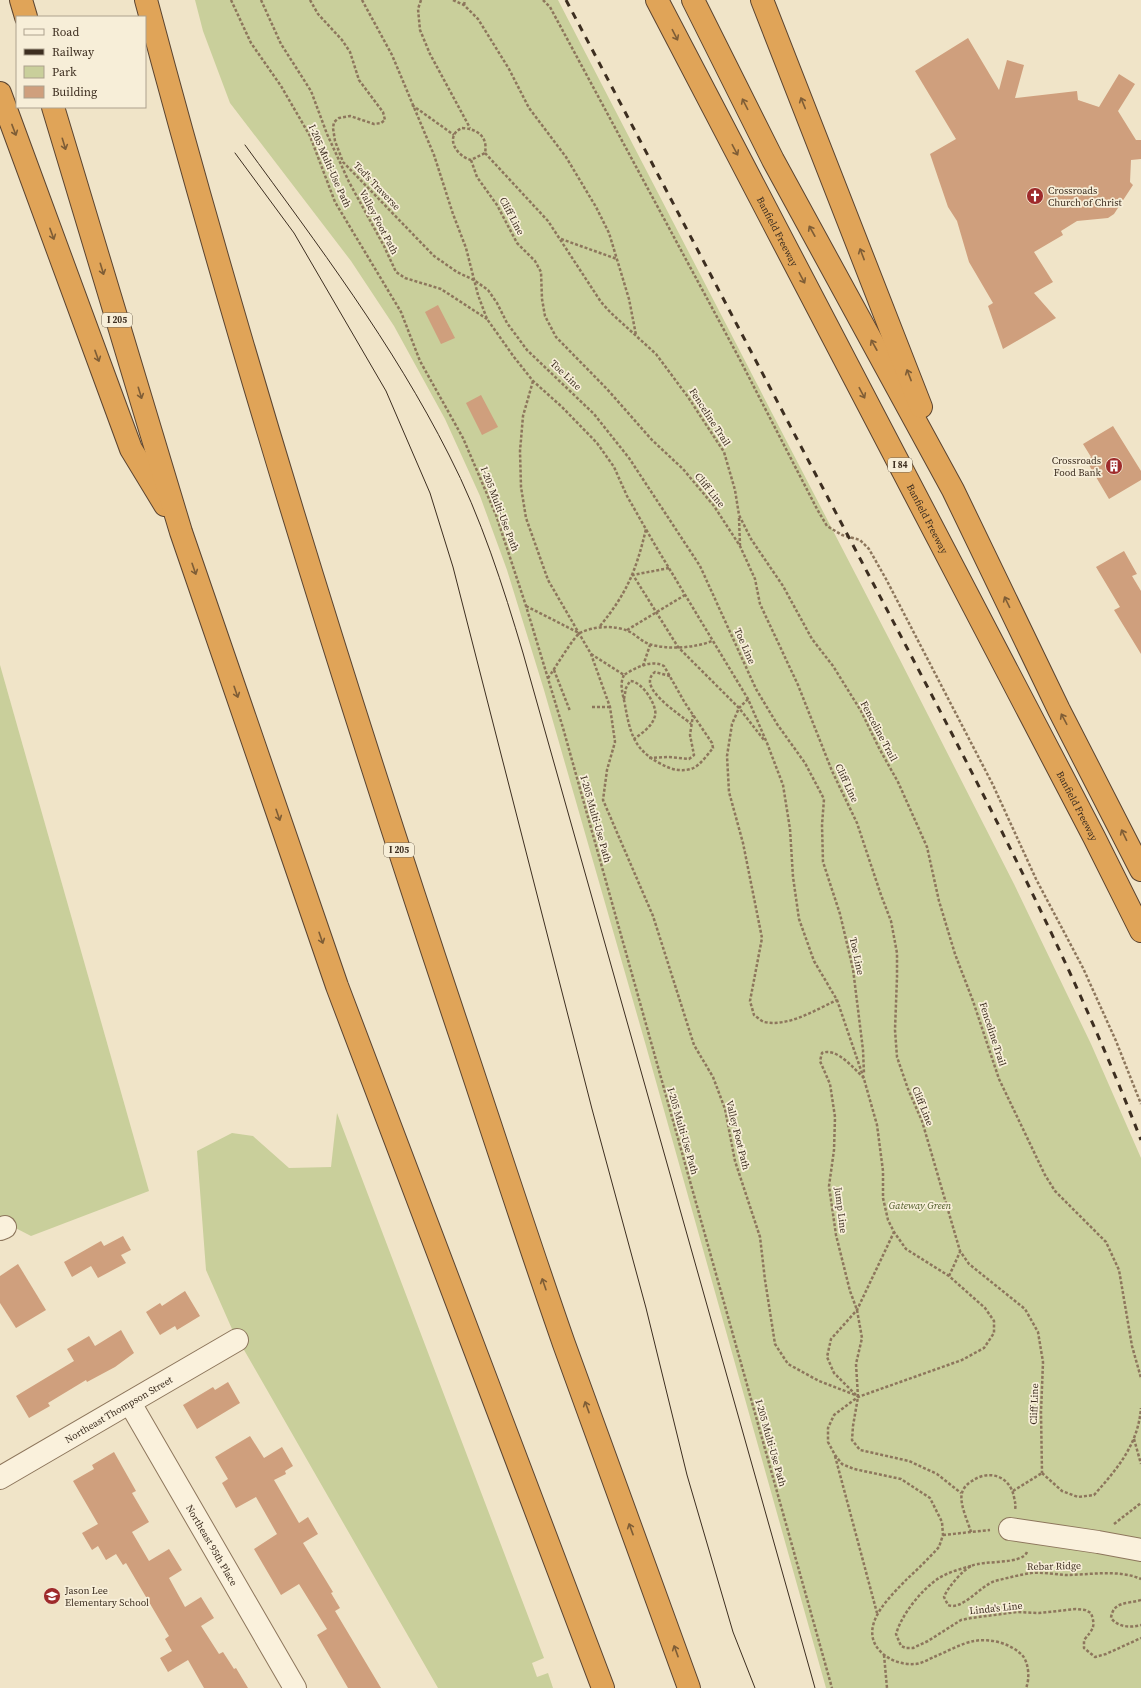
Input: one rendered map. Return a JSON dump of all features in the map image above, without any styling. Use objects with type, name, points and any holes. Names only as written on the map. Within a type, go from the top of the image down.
[{"type":"highway","points":[[21,0],[26,16]]},
{"type":"highway","name":"I 205","points":[[146,0],[178,119],[257,394],[373,769],[564,1344],[689,1688]]},
{"type":"highway","name":"Banfield Freeway","points":[[657,0],[1094,837],[1141,931]]},
{"type":"highway","points":[[693,0],[773,160],[954,490],[1059,710],[1141,870]]},
{"type":"highway","points":[[762,0],[954,490]]},
{"type":"highway","points":[[0,93],[131,449],[182,532]]},
{"type":"highway","name":"I 205","points":[[53,108],[182,532],[337,986],[604,1688]]},
{"type":"street","name":"Northeast Thompson Street","points":[[0,1478],[236,1340]]},
{"type":"street","name":"Northeast 95th Place","points":[[130,1403],[295,1688]]},
{"type":"street","points":[[1010,1529],[1141,1550]]},
{"type":"path","name":"I-205 Multi-Use Path","points":[[232,0],[251,43],[281,86],[310,136],[335,202],[401,312],[420,361],[463,438],[496,515],[548,678],[832,1688]]},
{"type":"path","name":"Valley Foot Path","points":[[261,0],[281,44],[311,91],[327,134],[349,182],[384,246],[396,272],[405,278],[441,289],[488,319]]},
{"type":"path","name":"Ted's Traverse","points":[[310,0],[318,14],[342,40],[350,52],[359,80],[383,112],[385,120],[380,124],[374,124],[350,116],[339,118],[334,122],[333,128],[335,141],[343,162],[434,256],[457,272],[474,280]]},
{"type":"path","points":[[362,0],[392,55],[411,104],[434,155],[453,214],[466,248],[474,280],[488,319],[514,357],[533,381],[562,407],[597,443],[614,467],[646,529],[748,699],[783,785],[790,829],[793,877],[799,919],[814,961],[837,1000],[864,1079],[877,1125],[883,1172],[883,1198],[888,1220],[894,1232],[906,1249],[949,1276],[985,1308],[994,1321],[994,1333],[984,1348],[962,1360],[858,1397],[834,1415],[828,1428],[828,1442],[842,1464],[854,1469],[901,1478],[930,1498],[942,1522],[943,1536],[939,1547],[884,1602],[877,1614],[873,1626],[873,1638],[877,1647],[884,1655],[898,1662],[916,1664],[973,1641],[1006,1643],[1025,1657],[1029,1681],[1026,1688]]},
{"type":"path","points":[[420,0],[418,9],[420,30],[430,54],[470,128],[483,138],[487,144],[485,153],[471,160],[464,158],[457,151],[453,143],[454,135],[457,130],[462,128],[470,128]]},
{"type":"path","points":[[453,0],[464,6],[478,19],[509,69],[529,108],[566,157],[596,207],[609,233],[630,299],[637,336]]},
{"type":"path","points":[[464,6],[465,0]]},
{"type":"path","points":[[543,0],[550,7],[730,342],[816,509],[827,526],[842,536],[860,540],[869,549],[886,579],[994,785],[1036,879],[1083,968],[1116,1041],[1141,1104]]},
{"type":"path","points":[[411,104],[454,135]]},
{"type":"path","name":"Fenceline Trail","points":[[485,153],[533,203],[548,221],[601,302],[610,313],[656,354],[671,373],[724,452],[735,490],[739,515],[760,554],[783,586],[812,639],[833,666],[861,711],[911,810],[927,847],[939,901],[955,954],[973,1000],[999,1079],[1045,1174],[1055,1191],[1106,1242],[1119,1270],[1132,1346],[1141,1378]]},
{"type":"path","name":"Cliff Line","points":[[471,160],[477,177],[498,205],[517,243],[535,261],[541,272],[542,299],[545,316],[556,337],[607,389],[652,440],[683,469],[714,506],[740,546],[755,579],[760,604],[798,686],[832,771],[857,822],[891,921],[897,953],[895,1030],[897,1056],[908,1089],[922,1121],[960,1251],[969,1264],[1025,1309],[1038,1332],[1043,1362],[1041,1412],[1042,1473]]},
{"type":"path","points":[[560,239],[617,260]]},
{"type":"path","name":"Toe Line","points":[[474,280],[488,290],[497,303],[507,323],[527,350],[594,414],[649,486],[700,566],[756,689],[777,724],[805,763],[824,799],[822,825],[823,862],[840,914],[853,969],[863,1050],[864,1079]]},
{"type":"path","points":[[533,381],[523,416],[520,451],[520,487],[526,518],[548,580],[591,654],[610,707],[592,707]]},
{"type":"path","points":[[739,515],[740,546]]},
{"type":"path","points":[[600,627],[625,592],[633,575],[646,529]]},
{"type":"path","points":[[633,575],[669,568]]},
{"type":"path","points":[[633,575],[678,647],[739,708],[766,743]]},
{"type":"path","points":[[627,630],[685,595]]},
{"type":"path","points":[[526,606],[579,633]]},
{"type":"path","points":[[548,678],[579,633],[600,627],[627,630],[650,644],[678,647],[704,644],[712,641]]},
{"type":"path","points":[[643,666],[650,644]]},
{"type":"path","points":[[591,654],[624,675]]},
{"type":"path","points":[[653,663],[664,666],[712,743],[713,748],[698,765],[691,769],[676,770],[649,758],[640,749],[628,724],[620,682],[624,675],[653,663]]},
{"type":"path","points":[[554,670],[570,711]]},
{"type":"path","points":[[670,676],[655,672],[648,680],[650,686],[664,703],[691,724]]},
{"type":"path","points":[[624,700],[628,684],[630,681],[634,681],[641,685],[655,710],[655,716],[651,724],[644,732],[634,739]]},
{"type":"path","points":[[748,699],[739,708],[732,724],[728,756],[729,792],[743,843],[762,938],[750,1001],[754,1015],[763,1022],[778,1023],[798,1019],[837,1000]]},
{"type":"path","name":"Valley Foot Path","points":[[610,707],[615,742],[607,770],[603,800],[653,916],[694,1045],[713,1078],[725,1108],[734,1160],[760,1237],[775,1344],[788,1364],[819,1381],[858,1397]]},
{"type":"path","points":[[649,758],[669,757],[689,759],[694,755],[690,735],[693,714]]},
{"type":"path","name":"Jump Line","points":[[864,1079],[838,1055],[827,1051],[822,1053],[820,1061],[830,1084],[835,1117],[834,1150],[829,1186],[836,1234],[850,1292],[857,1310],[862,1338],[856,1364],[858,1397],[852,1426],[852,1440],[860,1450],[909,1461],[937,1474],[961,1493]]},
{"type":"path","points":[[858,1397],[834,1373],[827,1357],[831,1339],[857,1310],[894,1232]]},
{"type":"path","points":[[949,1276],[960,1251]]},
{"type":"path","points":[[1013,1491],[1042,1473],[1062,1491],[1078,1497],[1094,1495],[1120,1465],[1134,1440],[1141,1408]]},
{"type":"path","points":[[1134,1440],[1141,1464]]},
{"type":"path","points":[[835,1455],[877,1614]]},
{"type":"path","points":[[943,1536],[996,1529],[1010,1529],[1016,1507],[1013,1491],[1004,1479],[990,1474],[978,1476],[968,1483],[961,1493],[963,1509],[971,1532]]},
{"type":"path","name":"Rebar Ridge","points":[[1010,1529],[1023,1541],[1028,1549],[1026,1556],[1020,1560],[1000,1561],[971,1566],[951,1584],[946,1592],[944,1596],[948,1605],[953,1607],[960,1605],[978,1590],[993,1582],[1033,1573],[1065,1575],[1105,1573],[1132,1575],[1141,1579]]},
{"type":"path","name":"Linda's Line","points":[[971,1566],[951,1572],[926,1588],[906,1614],[898,1628],[896,1634],[901,1646],[913,1648],[928,1641],[961,1620],[1017,1612],[1039,1613],[1076,1610],[1086,1610],[1091,1613],[1094,1622],[1092,1630],[1084,1640],[1084,1648],[1095,1657],[1106,1654],[1141,1638]]},
{"type":"path","points":[[1141,1600],[1125,1602],[1116,1606],[1112,1612],[1111,1618],[1115,1624],[1123,1626],[1134,1627],[1141,1625]]},
{"type":"path","points":[[884,1655],[886,1688]]},
{"type":"green space","name":"Gateway Green","points":[[195,0],[558,0],[899,658],[1014,884],[1091,1044],[1141,1158],[1141,1688],[826,1688],[646,1046],[544,690],[507,570],[480,496],[445,419],[394,326],[351,261],[230,103],[203,31]]},
{"type":"green space","points":[[0,665],[149,1191],[31,1236],[0,1220]]},
{"type":"green space","points":[[337,1113],[544,1658],[532,1663],[537,1677],[548,1673],[553,1688],[438,1688],[232,1329],[206,1270],[197,1151],[232,1133],[253,1136],[289,1168],[331,1167]]},
{"type":"building","name":"Crossroads Church of Christ","points":[[968,38],[999,90],[1007,60],[1024,65],[1015,98],[1077,91],[1078,100],[1099,107],[1119,74],[1135,84],[1118,111],[1136,140],[1141,140],[1141,159],[1131,160],[1130,182],[1133,185],[1114,214],[1108,218],[1077,221],[1061,231],[1063,235],[1034,252],[1053,282],[1034,293],[1056,318],[1003,349],[988,306],[993,303],[969,262],[957,221],[948,207],[930,154],[956,139],[915,71]]},
{"type":"building","points":[[438,305],[455,338],[441,344],[425,312]]},
{"type":"building","points":[[481,395],[498,427],[482,435],[466,403]]},
{"type":"building","name":"Crossroads Food Bank","points":[[1113,426],[1141,471],[1141,480],[1109,499],[1086,460],[1091,457],[1083,444]]},
{"type":"building","points":[[1124,551],[1137,574],[1132,576],[1141,591],[1141,654],[1114,610],[1120,607],[1096,567]]},
{"type":"building","points":[[123,1236],[131,1250],[121,1255],[126,1263],[98,1278],[91,1266],[72,1277],[64,1262],[101,1241],[104,1246]]},
{"type":"building","points":[[18,1264],[46,1310],[16,1328],[0,1303],[0,1276]]},
{"type":"building","points":[[185,1291],[200,1316],[177,1330],[175,1326],[160,1335],[146,1312],[160,1303],[162,1306]]},
{"type":"building","points":[[121,1330],[134,1353],[115,1367],[87,1382],[86,1380],[48,1403],[50,1406],[29,1418],[16,1396],[74,1361],[67,1349],[89,1336],[95,1346]]},
{"type":"building","points":[[228,1382],[240,1403],[197,1429],[183,1405],[213,1387],[215,1390]]},
{"type":"building","points":[[250,1436],[264,1458],[282,1447],[293,1466],[285,1471],[286,1474],[274,1480],[299,1523],[308,1517],[318,1534],[303,1543],[333,1592],[331,1593],[340,1608],[335,1611],[381,1688],[348,1688],[317,1635],[327,1629],[299,1584],[281,1595],[254,1549],[277,1534],[256,1497],[236,1508],[222,1483],[228,1479],[215,1457]]},
{"type":"building","points":[[114,1452],[136,1491],[132,1493],[149,1522],[132,1532],[149,1561],[169,1549],[182,1570],[169,1578],[185,1607],[201,1597],[214,1618],[201,1626],[219,1654],[223,1652],[234,1669],[236,1668],[248,1688],[204,1688],[188,1660],[168,1672],[160,1658],[172,1651],[165,1639],[169,1636],[126,1563],[123,1565],[116,1554],[106,1560],[98,1546],[92,1550],[82,1533],[98,1524],[73,1481],[94,1469],[92,1465]]},
{"type":"tram line","points":[[245,145],[327,258],[404,374],[449,455],[461,479],[481,527],[508,603],[523,653],[815,1688]]},
{"type":"tram line","points":[[235,153],[294,233],[386,391],[430,493],[453,567],[592,1109],[646,1308],[687,1475],[733,1632],[755,1688]]},
{"type":"railway","points":[[566,0],[981,790],[1049,928],[1112,1069],[1141,1140]]},
{"type":"place","name":"Crossroads Church of Christ","points":[[1035,196]]},
{"type":"place","name":"Crossroads Food Bank","points":[[1114,466]]},
{"type":"place","name":"Jason Lee Elementary School","points":[[52,1596]]}]
